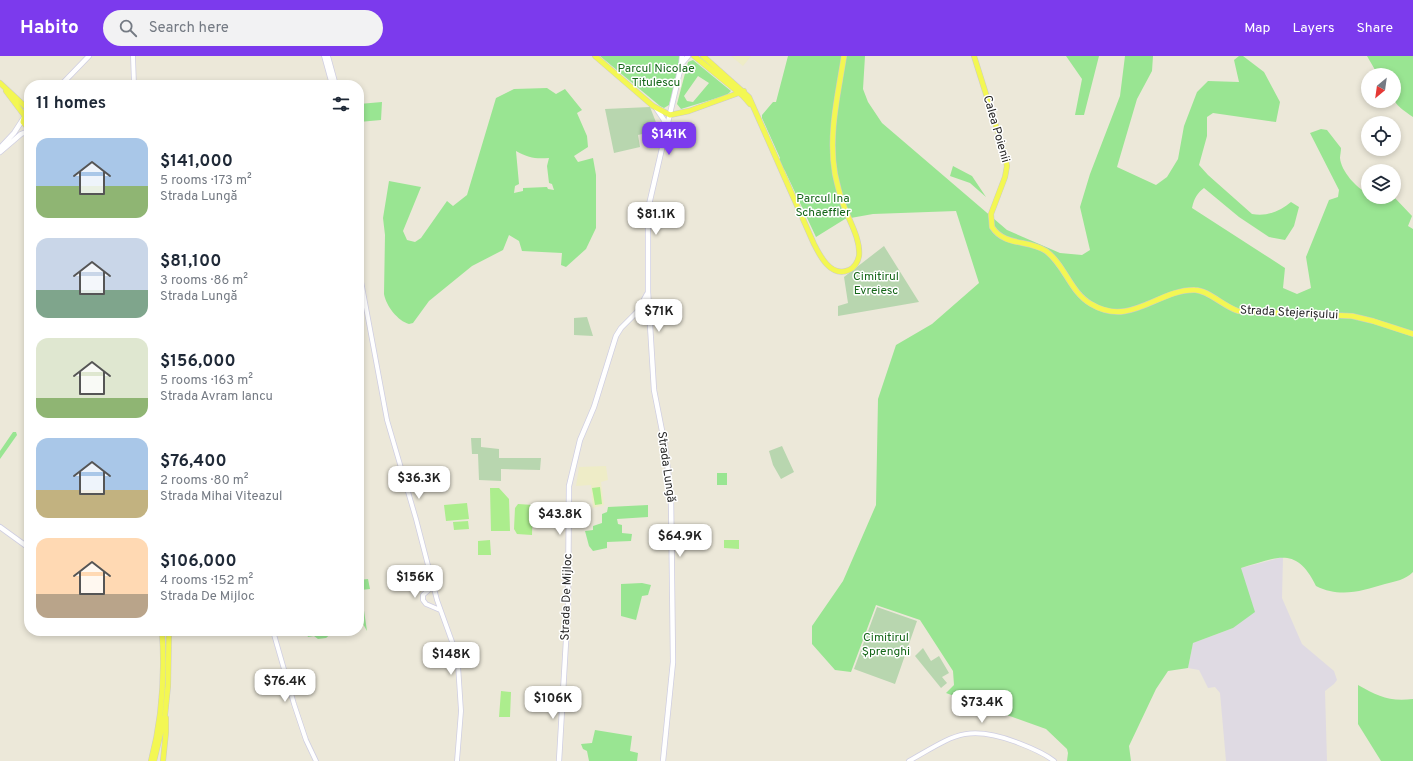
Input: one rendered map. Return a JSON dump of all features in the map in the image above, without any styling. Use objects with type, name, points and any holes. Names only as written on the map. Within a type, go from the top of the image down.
[{"type":"main road","points":[[67,80],[89,56]]},
{"type":"main road","points":[[595,56],[653,106],[670,116],[689,111],[742,92]]},
{"type":"main road","name":"Strada Lungă","points":[[663,761],[673,662],[671,496],[665,446],[656,404],[648,292],[648,206],[670,116],[682,56]]},
{"type":"main road","points":[[681,66],[688,56]]},
{"type":"main road","points":[[694,56],[749,97],[818,252],[830,268],[840,272],[853,268],[858,257],[857,242],[838,191],[833,156],[834,127],[844,56]]},
{"type":"main road","points":[[703,56],[736,87]]},
{"type":"main road","name":"Calea Poienii","points":[[974,56],[1003,148],[1007,166],[1005,177],[991,214],[992,227],[1004,239],[1033,245],[1047,252],[1059,266],[1080,296]]},
{"type":"main road","points":[[1,84],[24,105]]},
{"type":"main road","points":[[1,84],[23,117],[24,125]]},
{"type":"main road","points":[[730,96],[736,87]]},
{"type":"main road","points":[[653,106],[664,120],[666,130]]},
{"type":"main road","points":[[0,148],[16,129],[23,117]]},
{"type":"main road","points":[[0,152],[24,132]]},
{"type":"main road","name":"Strada Stejerișului","points":[[1080,296],[1096,307],[1118,312],[1138,308],[1183,290],[1198,290],[1209,295],[1224,306],[1238,311],[1352,316],[1413,334]]},
{"type":"main road","name":"Strada Lungă","points":[[641,306],[648,292]]},
{"type":"main road","points":[[641,306],[649,311]]},
{"type":"main road","name":"Strada De Mijloc","points":[[559,761],[568,607],[568,495],[572,471],[580,440],[594,407],[616,336],[621,328],[641,306]]},
{"type":"main road","points":[[0,527],[24,544]]},
{"type":"main road","points":[[151,761],[157,734],[162,694],[162,636]]},
{"type":"main road","points":[[163,761],[166,732],[169,636]]},
{"type":"main road","points":[[154,761],[166,715]]},
{"type":"street","points":[[133,56],[134,80]]},
{"type":"street","points":[[324,56],[331,80]]},
{"type":"street","points":[[328,56],[335,80]]},
{"type":"street","points":[[364,298],[387,420],[437,600],[455,650],[458,665],[461,711],[457,761]]},
{"type":"street","points":[[432,579],[431,587],[424,593],[423,599],[425,603],[430,604],[440,610]]},
{"type":"street","points":[[428,590],[436,593]]},
{"type":"street","points":[[430,604],[435,603],[437,600]]},
{"type":"street","points":[[274,636],[296,712],[306,740],[316,761]]},
{"type":"street","points":[[909,761],[950,739],[979,732],[996,735],[1020,743],[1040,752],[1054,761]]},
{"type":"shaded area","points":[[731,56],[751,56],[743,66]]},
{"type":"shaded area","points":[[606,466],[608,480],[601,482],[604,505],[593,508],[591,485],[576,486],[579,467]]},
{"type":"shaded area","points":[[1283,557],[1282,598],[1302,644],[1334,671],[1337,680],[1325,691],[1327,761],[1226,761],[1220,693],[1215,687],[1208,688],[1199,670],[1188,668],[1193,643],[1233,628],[1241,568]]},
{"type":"green space","name":"Parcul Nicolae Titulescu","points":[[600,56],[679,56],[680,64],[669,105],[664,108],[660,106]]},
{"type":"green space","name":"Parcul Ina Schaeffler","points":[[788,56],[865,56],[863,89],[868,102],[882,123],[1007,230],[1060,253],[1082,255],[1090,250],[1080,207],[1090,174],[1120,96],[1125,56],[1153,56],[1152,71],[1137,99],[1117,167],[1156,185],[1167,177],[1178,159],[1184,126],[1197,92],[1208,81],[1239,82],[1234,60],[1239,56],[1243,56],[1264,72],[1280,102],[1276,122],[1213,113],[1207,117],[1207,136],[1199,165],[1208,175],[1252,214],[1268,214],[1291,202],[1299,207],[1294,226],[1285,240],[1269,237],[1239,217],[1204,188],[1196,196],[1192,208],[1285,268],[1283,288],[1297,294],[1311,288],[1306,257],[1329,200],[1338,197],[1339,190],[1310,133],[1321,129],[1327,130],[1341,148],[1341,163],[1346,174],[1361,189],[1361,204],[1401,204],[1412,216],[1408,226],[1413,229],[1413,572],[1404,579],[1368,589],[1351,592],[1334,592],[1316,586],[1309,573],[1301,564],[1293,560],[1275,558],[1241,568],[1255,612],[1233,628],[1193,643],[1188,668],[1168,671],[1156,689],[1129,746],[1131,761],[1067,761],[1067,749],[1046,729],[946,693],[954,685],[953,671],[920,620],[876,605],[851,672],[835,670],[812,644],[812,626],[843,581],[876,505],[878,399],[896,345],[932,324],[979,283],[956,211],[873,214],[845,219],[816,237],[785,171],[778,161],[780,158],[762,118],[762,115],[773,102],[776,102]]},
{"type":"green space","points":[[1066,56],[1099,56],[1084,115],[1075,115],[1082,79]]},
{"type":"green space","points":[[1367,56],[1413,56],[1413,117],[1401,108],[1401,68],[1374,68]]},
{"type":"green space","points":[[693,60],[731,91],[727,95],[681,109],[677,104],[688,62]],"holes":[[[698,76],[709,83],[693,102],[687,101],[684,96]]]},
{"type":"green space","points":[[547,88],[556,94],[565,89],[582,110],[577,113],[587,136],[588,147],[574,156],[578,162],[593,158],[596,175],[596,228],[586,249],[566,267],[561,265],[562,253],[522,251],[519,241],[509,235],[503,250],[472,266],[429,301],[413,323],[409,324],[401,320],[393,312],[385,299],[384,294],[385,235],[383,218],[389,181],[421,187],[403,231],[407,240],[415,242],[421,238],[447,201],[453,206],[467,195],[496,98],[514,89]],"holes":[[[516,151],[532,158],[549,158],[547,166],[549,183],[552,184],[554,190],[548,189],[547,187],[523,188],[523,191],[514,193],[515,186],[519,184]]]},
{"type":"green space","points":[[382,102],[381,120],[364,122],[364,104]]},
{"type":"green space","points":[[650,107],[659,130],[638,135],[640,147],[614,153],[605,109]]},
{"type":"green space","points":[[953,166],[972,176],[986,197],[970,183],[950,176]]},
{"type":"green space","name":"Cimitirul Evreiesc","points":[[884,246],[919,302],[838,316],[838,306],[848,303],[844,277]]},
{"type":"green space","points":[[587,317],[593,336],[574,335],[574,318]]},
{"type":"green space","points":[[13,432],[16,432],[17,435],[0,459],[0,451]]},
{"type":"green space","points":[[471,438],[481,438],[481,447],[499,449],[499,458],[541,458],[540,470],[501,469],[501,481],[479,480],[478,454],[472,454]]},
{"type":"green space","points":[[782,446],[794,472],[781,479],[773,465],[769,451]]},
{"type":"green space","points":[[717,473],[727,473],[727,485],[717,485]]},
{"type":"green space","points":[[600,487],[602,504],[595,505],[592,488]]},
{"type":"green space","points":[[490,488],[499,488],[509,499],[510,531],[491,531]]},
{"type":"green space","points":[[467,503],[469,519],[446,521],[444,505]]},
{"type":"green space","points":[[518,504],[533,505],[532,535],[517,534],[514,529],[515,508]]},
{"type":"green space","points":[[648,505],[648,517],[617,519],[618,524],[622,525],[622,533],[632,534],[631,541],[607,542],[607,548],[593,551],[589,546],[585,531],[593,530],[593,526],[602,523],[602,514],[607,512],[608,507]]},
{"type":"green space","points":[[468,521],[469,529],[454,530],[453,522]]},
{"type":"green space","points":[[490,540],[491,555],[478,555],[478,541]]},
{"type":"green space","points":[[724,540],[739,540],[739,549],[724,548]]},
{"type":"green space","points":[[364,579],[368,579],[370,589],[364,590]]},
{"type":"green space","points":[[642,583],[651,585],[648,595],[642,596],[636,620],[621,616],[621,584]]},
{"type":"green space","name":"Cimitirul Șprenghi","points":[[877,607],[917,621],[895,684],[854,669]]},
{"type":"green space","points":[[364,610],[367,631],[364,626]]},
{"type":"green space","points":[[314,636],[328,636],[326,638],[318,639]]},
{"type":"green space","points":[[923,648],[931,661],[939,656],[949,673],[942,677],[947,683],[941,688],[915,656]]},
{"type":"green space","points":[[1358,685],[1390,699],[1413,699],[1413,761],[1381,761],[1358,724]]},
{"type":"green space","points":[[501,691],[511,692],[510,717],[499,717]]},
{"type":"green space","points":[[595,730],[632,736],[630,751],[638,753],[637,761],[589,761],[587,751],[583,749],[581,744],[592,743]]}]
